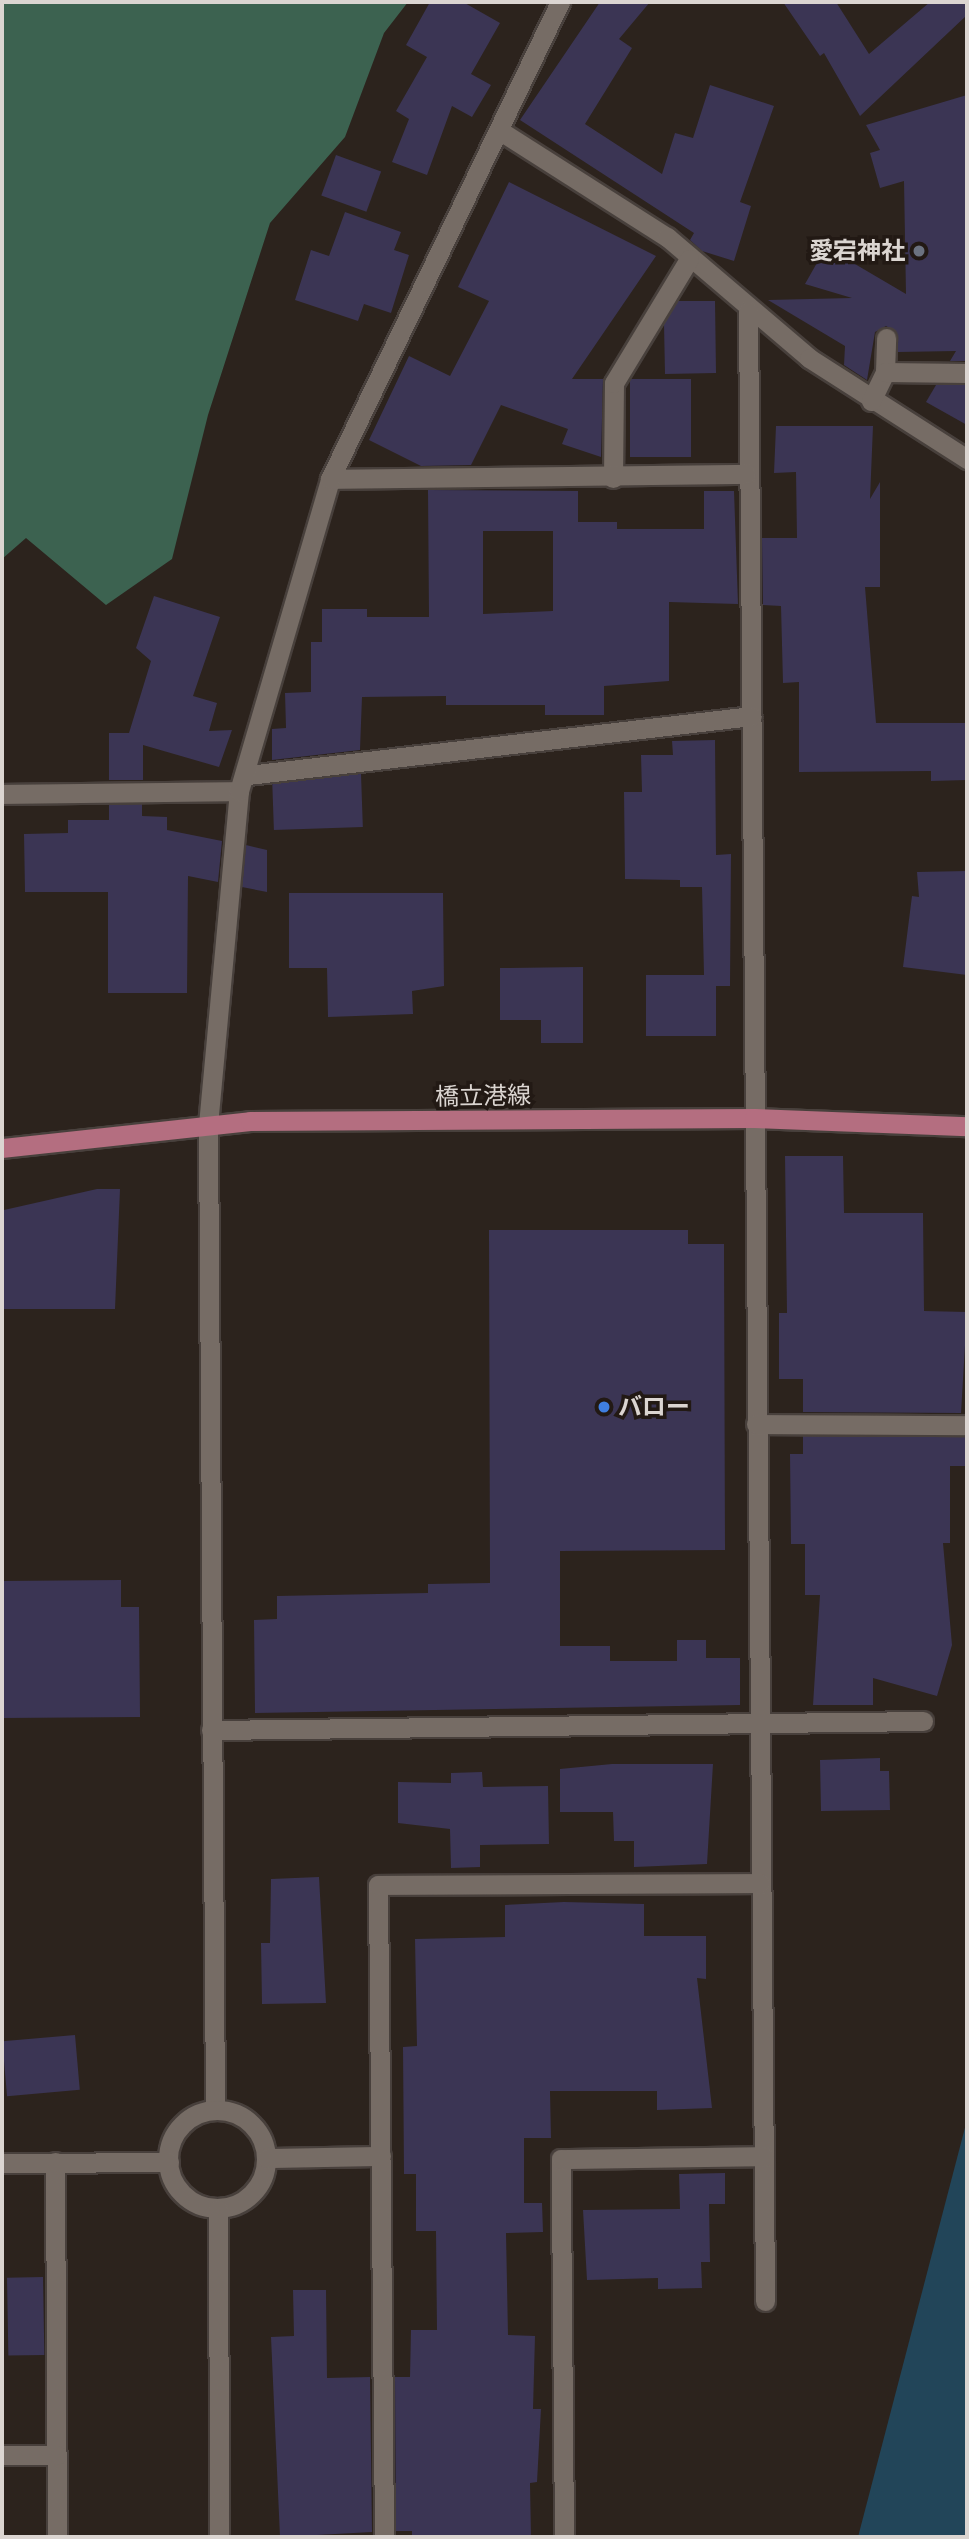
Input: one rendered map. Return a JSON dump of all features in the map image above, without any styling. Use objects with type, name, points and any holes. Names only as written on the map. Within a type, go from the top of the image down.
[{"type":"main road","name":"橋立港線","points":[[2,1148],[208,1125],[754,1118],[967,1126]]},
{"type":"street","points":[[215,2109],[208,1125],[244,783],[283,625],[330,480],[502,132],[560,2]]},
{"type":"street","points":[[502,132],[667,237],[748,312],[871,401],[967,460]]},
{"type":"street","points":[[613,478],[614,383],[689,259]]},
{"type":"street","points":[[748,312],[746,474],[752,716],[765,2301]]},
{"type":"street","points":[[871,401],[885,372],[886,338]]},
{"type":"street","points":[[885,372],[967,373]]},
{"type":"street","points":[[330,480],[746,474]]},
{"type":"street","points":[[2,794],[244,783],[752,716]]},
{"type":"street","points":[[756,1424],[967,1426]]},
{"type":"street","points":[[211,1730],[923,1721]]},
{"type":"street","points":[[384,2537],[378,1885],[760,1882]]},
{"type":"street","points":[[215,2109],[256,2129],[267,2158],[258,2188],[233,2206],[218,2209],[187,2198],[169,2162],[173,2136],[184,2122],[215,2109]]},
{"type":"street","points":[[267,2158],[381,2157]]},
{"type":"street","points":[[564,2537],[561,2159],[764,2157]]},
{"type":"street","points":[[55,2162],[57,2537]]},
{"type":"street","points":[[2,2163],[169,2162]]},
{"type":"street","points":[[218,2209],[219,2537]]},
{"type":"street","points":[[2,2455],[57,2455]]},
{"type":"green space","points":[[2,2],[408,2],[384,33],[345,137],[270,223],[208,415],[172,559],[106,605],[26,538],[2,559]]},
{"type":"water","points":[[967,2120],[967,2537],[858,2537]]},
{"type":"building","points":[[430,2],[463,2],[500,23],[471,74],[491,85],[472,117],[452,106],[427,175],[392,162],[409,119],[396,111],[427,57],[406,45]]},
{"type":"building","points":[[600,2],[650,2],[619,39],[632,48],[585,124],[662,174],[675,133],[693,138],[710,85],[774,106],[740,202],[751,206],[734,261],[702,251],[690,240],[694,233],[520,120]]},
{"type":"building","points":[[783,2],[836,2],[869,54],[930,2],[967,2],[967,15],[860,116],[824,53],[820,56]]},
{"type":"building","name":"愛宕神社","points":[[967,95],[967,361],[950,361],[956,351],[898,352],[897,333],[886,326],[875,332],[867,380],[844,365],[845,346],[768,300],[852,298],[805,284],[826,247],[906,294],[904,181],[880,188],[870,153],[880,150],[866,125]]},
{"type":"building","points":[[336,155],[381,171],[366,212],[321,195]]},
{"type":"building","points":[[509,182],[656,256],[572,379],[603,379],[601,457],[562,444],[568,429],[501,405],[471,465],[421,466],[369,440],[409,356],[450,376],[489,301],[458,287]]},
{"type":"building","points":[[345,212],[401,232],[394,250],[409,255],[391,313],[364,304],[358,321],[295,300],[311,250],[329,256]]},
{"type":"building","points":[[678,301],[715,301],[716,373],[665,374],[664,324]]},
{"type":"building","points":[[630,379],[691,379],[691,457],[630,457]]},
{"type":"building","points":[[936,385],[967,385],[967,425],[926,402]]},
{"type":"building","points":[[776,426],[873,426],[870,499],[880,482],[880,587],[865,587],[876,723],[967,723],[967,780],[931,781],[931,771],[799,772],[799,682],[783,683],[781,606],[763,605],[762,538],[797,538],[796,472],[774,473]]},
{"type":"building","points":[[428,490],[578,491],[578,522],[617,522],[617,529],[704,529],[704,491],[734,491],[738,604],[669,602],[669,681],[604,686],[604,715],[545,715],[545,705],[446,705],[446,696],[362,697],[360,750],[272,760],[272,729],[286,728],[285,693],[311,692],[311,642],[322,642],[322,609],[367,609],[367,617],[429,617]],"holes":[[[483,531],[553,531],[553,611],[483,614]]]},
{"type":"building","points":[[154,596],[220,617],[193,696],[217,703],[209,731],[232,730],[219,767],[143,745],[143,780],[109,780],[109,733],[129,733],[151,661],[136,648]]},
{"type":"building","points":[[715,740],[716,855],[731,854],[730,986],[716,986],[716,1036],[646,1036],[646,975],[704,975],[702,887],[680,887],[680,880],[625,879],[624,792],[642,792],[641,755],[673,755],[672,741]]},
{"type":"building","points":[[361,774],[363,827],[274,830],[272,777]]},
{"type":"building","points":[[142,804],[142,816],[167,817],[167,830],[222,841],[218,882],[188,876],[187,993],[108,993],[108,892],[25,892],[24,834],[68,833],[68,820],[109,820],[109,805]]},
{"type":"building","points":[[246,845],[267,850],[267,892],[242,887]]},
{"type":"building","points":[[967,871],[967,975],[903,967],[912,896],[919,897],[917,872]]},
{"type":"building","points":[[289,893],[443,893],[444,986],[412,991],[413,1014],[328,1017],[327,968],[289,968]]},
{"type":"building","points":[[583,967],[583,1043],[541,1043],[541,1020],[500,1020],[500,968]]},
{"type":"building","points":[[785,1156],[843,1156],[844,1213],[923,1213],[924,1311],[967,1312],[961,1413],[803,1412],[803,1379],[779,1379],[779,1313],[787,1313]]},
{"type":"building","points":[[97,1189],[120,1189],[115,1309],[2,1309],[4,1210]]},
{"type":"building","points":[[489,1230],[688,1230],[688,1244],[724,1244],[725,1550],[560,1551],[560,1646],[610,1646],[610,1661],[677,1661],[677,1640],[706,1640],[706,1658],[740,1658],[740,1705],[255,1713],[254,1620],[277,1619],[277,1596],[428,1593],[428,1584],[490,1583]]},
{"type":"building","points":[[803,1436],[967,1437],[967,1466],[950,1466],[950,1543],[943,1543],[952,1645],[937,1696],[873,1678],[873,1705],[813,1705],[820,1595],[805,1595],[805,1544],[791,1544],[790,1454],[803,1454]]},
{"type":"building","points":[[121,1580],[121,1607],[139,1607],[140,1717],[2,1718],[2,1581]]},
{"type":"building","points":[[880,1758],[880,1771],[889,1771],[890,1810],[821,1811],[820,1760]]},
{"type":"building","points":[[612,1764],[713,1764],[707,1864],[634,1867],[634,1841],[614,1841],[613,1812],[560,1812],[560,1769]]},
{"type":"building","points":[[482,1772],[483,1787],[548,1786],[549,1844],[480,1845],[480,1867],[451,1868],[450,1829],[398,1823],[398,1782],[451,1783],[451,1773]]},
{"type":"building","points":[[319,1877],[326,2003],[262,2004],[261,1943],[270,1943],[271,1879]]},
{"type":"building","points":[[564,1902],[644,1904],[644,1936],[706,1936],[706,1979],[697,1978],[712,2108],[657,2110],[657,2091],[550,2091],[551,2138],[524,2138],[524,2203],[542,2203],[543,2232],[506,2233],[508,2335],[535,2336],[533,2409],[541,2409],[537,2482],[530,2483],[531,2537],[412,2537],[412,2531],[396,2531],[395,2377],[410,2377],[411,2330],[437,2330],[436,2231],[416,2231],[416,2174],[404,2174],[403,2047],[417,2046],[415,1939],[505,1937],[505,1905]]},
{"type":"building","points":[[75,2035],[80,2090],[7,2096],[2,2041]]},
{"type":"building","points":[[725,2173],[725,2204],[709,2204],[710,2262],[701,2262],[702,2288],[658,2289],[658,2278],[587,2280],[583,2210],[680,2209],[679,2174]]},
{"type":"building","points":[[43,2277],[44,2355],[8,2356],[7,2278]]},
{"type":"building","points":[[293,2290],[326,2290],[327,2378],[370,2377],[372,2532],[280,2537],[271,2337],[294,2336]]},
{"type":"place","name":"愛宕神社","points":[[919,251]]},
{"type":"place","name":"バロー","points":[[604,1407]]}]
